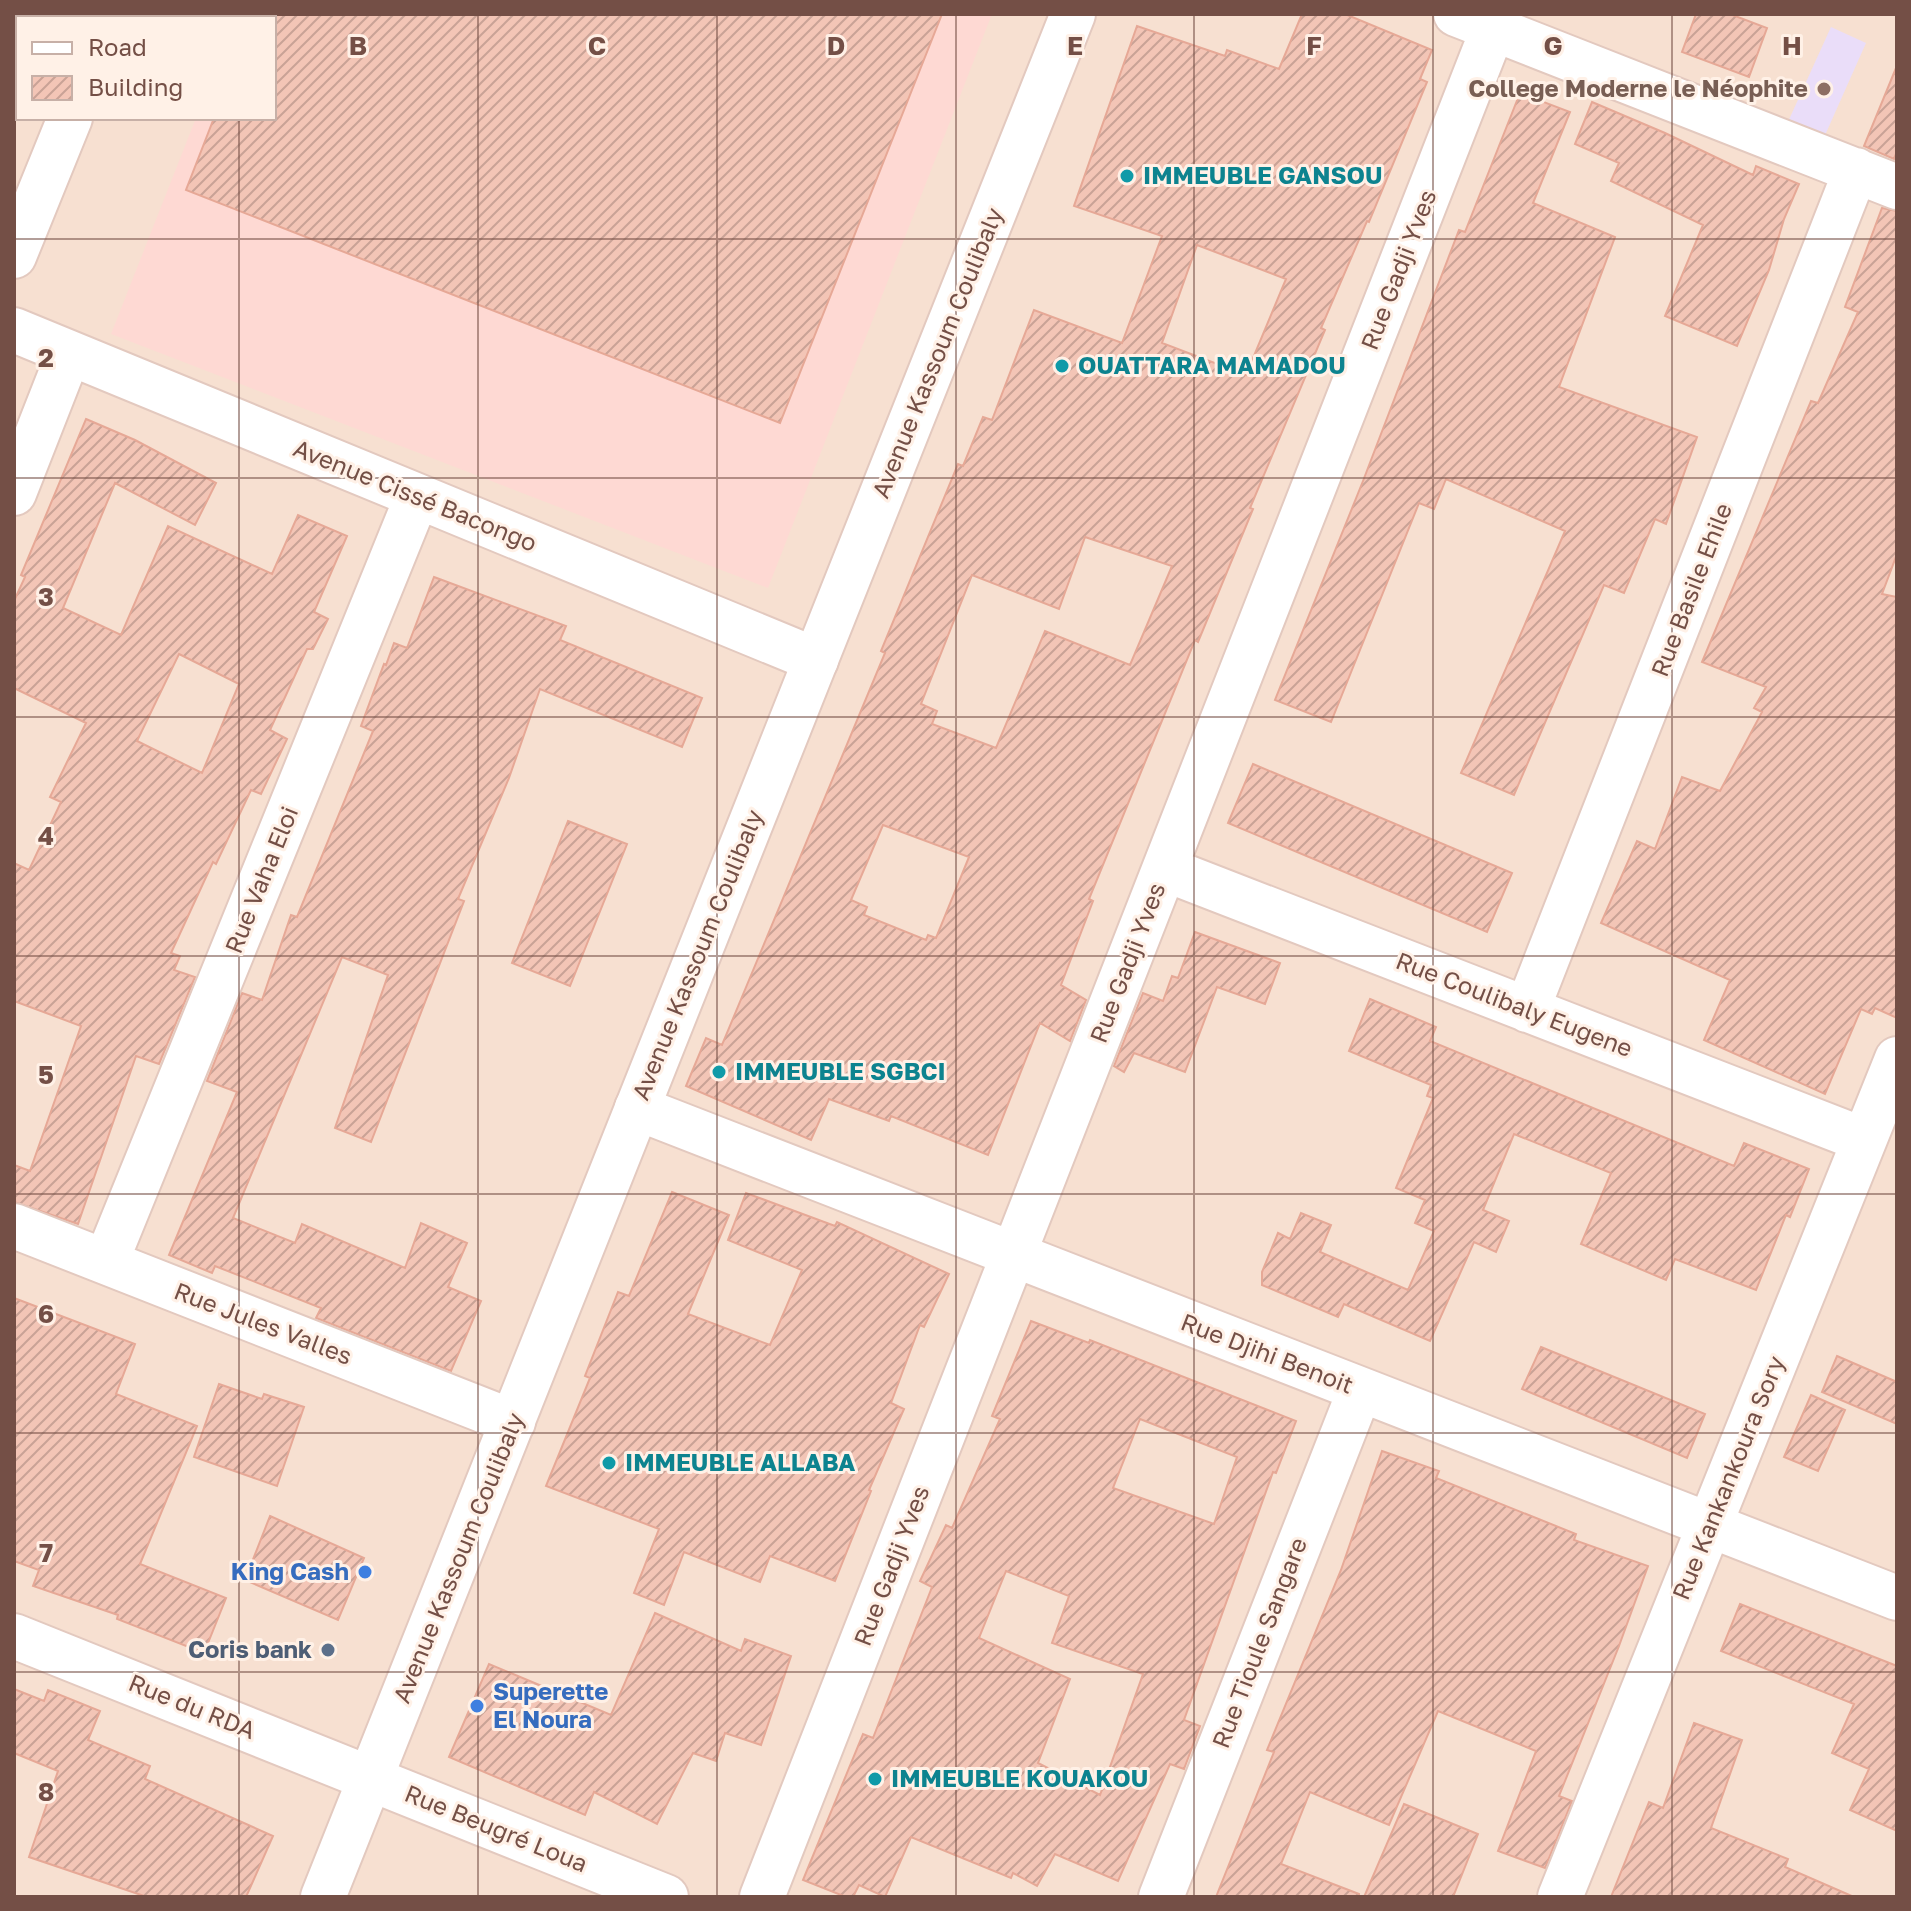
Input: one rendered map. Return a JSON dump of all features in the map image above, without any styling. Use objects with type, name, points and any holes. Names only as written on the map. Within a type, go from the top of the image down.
[{"type":"street","name":"Avenue Kassoum Coulibaly","points":[[323,1897],[1073,14]]},
{"type":"street","points":[[1475,21],[1897,187]]},
{"type":"street","name":"Rue Gadji Yves","points":[[762,1897],[1165,869],[1475,21]]},
{"type":"street","points":[[14,256],[69,120]]},
{"type":"street","name":"Rue Basile Ehile","points":[[1527,1010],[1856,170]]},
{"type":"street","name":"Avenue Cissé Bacongo","points":[[14,330],[816,660]]},
{"type":"street","points":[[14,493],[69,353]]},
{"type":"street","name":"Rue Vaha Eloi","points":[[106,1262],[417,497]]},
{"type":"street","name":"Rue Coulibaly Eugene","points":[[1165,869],[1864,1140]]},
{"type":"street","name":"Rue Kankankoura Sory","points":[[1560,1897],[1897,1059]]},
{"type":"street","name":"Rue Djihi Benoit","points":[[637,1108],[1897,1598]]},
{"type":"street","name":"Rue Jules Valles","points":[[14,1226],[513,1422]]},
{"type":"street","name":"Rue Tioule Sangare","points":[[1161,1897],[1360,1390]]},
{"type":"street","name":"Rue du RDA","points":[[14,1636],[371,1778]]},
{"type":"street","name":"Rue Beugré Loua","points":[[371,1778],[666,1897]]},
{"type":"shaded area","points":[[14,14],[1897,14],[1897,1897],[14,1897]]},
{"type":"shaded area","points":[[992,14],[768,588],[111,334],[195,120],[276,120],[276,16],[236,16]]},
{"type":"shaded area","name":"College Moderne le Néophite","points":[[1831,27],[1866,43],[1818,151],[1782,135]]},
{"type":"building","points":[[942,14],[780,423],[186,190],[213,120],[276,120],[274,16]]},
{"type":"building","points":[[1302,14],[1345,14],[1432,50],[1420,79],[1427,82],[1321,328],[1325,330],[1250,508],[1253,509],[1198,642],[1195,640],[1089,899],[1093,901],[1061,985],[1086,1000],[1070,1041],[1040,1023],[988,1155],[891,1116],[889,1121],[829,1099],[811,1140],[686,1086],[706,1038],[722,1045],[885,653],[881,651],[958,464],[963,466],[983,417],[992,420],[1034,310],[1122,343],[1162,236],[1074,206],[1137,26],[1225,56],[1227,50],[1279,69]],"holes":[[[1197,245],[1286,279],[1246,375],[1162,343]],[[1085,537],[1172,566],[1130,665],[1045,631],[996,748],[932,724],[937,711],[921,704],[972,575],[1059,609]],[[883,825],[969,857],[936,938],[928,935],[926,940],[864,915],[867,907],[851,900]]]},
{"type":"building","points":[[1696,14],[1730,14],[1767,28],[1749,77],[1682,52]]},
{"type":"building","points":[[1896,68],[1897,151],[1894,159],[1864,146]]},
{"type":"building","points":[[1520,93],[1570,112],[1533,203],[1615,237],[1559,387],[1697,437],[1666,524],[1655,519],[1624,593],[1604,585],[1514,795],[1461,773],[1565,531],[1446,479],[1434,509],[1419,503],[1331,722],[1275,700],[1459,230],[1465,232]]},
{"type":"building","points":[[1592,102],[1753,175],[1756,166],[1799,184],[1784,219],[1769,270],[1737,346],[1665,316],[1703,225],[1611,181],[1619,163],[1575,144]]},
{"type":"building","points":[[1882,208],[1897,211],[1897,554],[1882,594],[1897,597],[1897,1018],[1875,1008],[1872,1014],[1861,1009],[1825,1094],[1704,1040],[1730,980],[1601,923],[1637,841],[1655,849],[1682,777],[1720,791],[1762,712],[1754,708],[1766,687],[1702,662],[1811,401],[1818,403],[1858,312],[1845,307]]},
{"type":"building","points":[[86,419],[135,440],[216,483],[195,525],[115,483],[63,608],[121,635],[168,526],[272,574],[298,515],[347,536],[314,612],[328,619],[313,649],[307,649],[270,730],[287,739],[261,794],[251,790],[171,953],[180,956],[174,970],[195,977],[159,1064],[136,1056],[78,1224],[14,1202],[14,1165],[30,1171],[81,1026],[14,1001],[14,863],[29,870],[61,802],[50,797],[86,723],[14,688],[14,601],[25,577],[21,575]],"holes":[[[179,654],[239,684],[202,773],[137,741]]]},
{"type":"building","points":[[434,577],[566,626],[560,640],[702,698],[682,747],[540,689],[509,778],[458,899],[464,901],[371,1142],[335,1128],[388,975],[342,957],[233,1218],[295,1243],[302,1224],[405,1268],[421,1223],[467,1243],[448,1287],[481,1301],[451,1371],[316,1318],[321,1308],[215,1266],[212,1273],[169,1255],[237,1092],[207,1081],[242,993],[262,1000],[291,915],[297,917],[373,731],[361,726],[384,664],[394,643],[407,648]]},
{"type":"building","points":[[1253,764],[1512,873],[1487,932],[1228,823]]},
{"type":"building","points":[[568,821],[627,844],[570,986],[512,963]]},
{"type":"building","points":[[1195,932],[1280,963],[1265,1004],[1217,987],[1185,1072],[1134,1053],[1124,1072],[1114,1066],[1143,993],[1163,1001],[1172,976],[1178,978]]},
{"type":"building","points":[[1370,999],[1436,1027],[1430,1041],[1734,1166],[1744,1143],[1809,1169],[1790,1217],[1786,1215],[1756,1290],[1675,1259],[1666,1280],[1581,1244],[1611,1173],[1514,1134],[1483,1210],[1509,1221],[1496,1252],[1474,1242],[1430,1341],[1344,1304],[1338,1317],[1262,1285],[1262,1272],[1278,1233],[1290,1239],[1301,1213],[1331,1225],[1320,1252],[1408,1290],[1434,1231],[1415,1223],[1425,1200],[1396,1188],[1433,1098],[1427,1096],[1431,1085],[1349,1051]]},
{"type":"building","points":[[672,1192],[729,1215],[688,1314],[770,1345],[802,1270],[728,1240],[746,1193],[835,1226],[837,1222],[949,1274],[924,1327],[920,1325],[891,1403],[904,1409],[835,1581],[770,1556],[760,1582],[684,1552],[664,1605],[634,1593],[659,1529],[546,1486],[590,1378],[585,1376],[618,1292],[629,1296]]},
{"type":"building","points":[[14,1298],[135,1344],[116,1394],[197,1426],[140,1564],[226,1598],[204,1653],[117,1619],[118,1615],[33,1586],[39,1570],[14,1561]]},
{"type":"building","points":[[1031,1321],[1089,1343],[1090,1340],[1296,1421],[1276,1473],[1273,1472],[1184,1720],[1200,1726],[1184,1769],[1170,1764],[1118,1881],[1055,1854],[1037,1886],[1013,1873],[1011,1878],[911,1837],[885,1897],[859,1885],[853,1897],[846,1897],[803,1880],[863,1734],[873,1738],[932,1587],[920,1581],[946,1525],[952,1528],[1000,1419],[992,1416]],"holes":[[[1140,1419],[1237,1457],[1214,1524],[1113,1488]],[[1006,1571],[1069,1596],[1052,1643],[1143,1674],[1100,1795],[1038,1763],[1070,1679],[979,1638]]]},
{"type":"building","points":[[1541,1347],[1705,1414],[1687,1458],[1522,1389]]},
{"type":"building","points":[[1837,1356],[1897,1382],[1897,1424],[1822,1392]]},
{"type":"building","points":[[219,1384],[262,1399],[264,1394],[304,1407],[277,1486],[194,1457]]},
{"type":"building","points":[[1811,1395],[1845,1410],[1818,1471],[1784,1457]]},
{"type":"building","points":[[1382,1451],[1439,1471],[1436,1478],[1576,1534],[1574,1540],[1648,1566],[1559,1796],[1572,1801],[1545,1868],[1498,1851],[1536,1751],[1438,1711],[1389,1825],[1310,1792],[1281,1864],[1359,1894],[1359,1897],[1216,1897],[1274,1752],[1267,1750],[1341,1570]]},
{"type":"building","points":[[270,1516],[364,1558],[338,1620],[245,1580]]},
{"type":"building","points":[[1740,1604],[1897,1666],[1897,1831],[1850,1810],[1869,1769],[1832,1753],[1854,1704],[1721,1651]]},
{"type":"building","points":[[655,1613],[741,1651],[745,1639],[791,1656],[761,1745],[725,1733],[716,1761],[693,1753],[657,1824],[594,1792],[585,1815],[449,1757],[489,1664],[611,1715]]},
{"type":"building","points":[[14,1689],[44,1701],[48,1690],[100,1711],[88,1740],[150,1766],[145,1779],[273,1836],[246,1897],[147,1897],[29,1857],[58,1771],[14,1753]]},
{"type":"building","points":[[1694,1723],[1742,1740],[1711,1828],[1788,1859],[1785,1867],[1854,1897],[1611,1897],[1649,1802],[1663,1808]]},
{"type":"building","points":[[1404,1804],[1478,1834],[1453,1897],[1364,1897]]},
{"type":"place","name":"College Moderne le Néophite","points":[[1824,89]]},
{"type":"place","name":"IMMEUBLE GANSOU","points":[[1127,176]]},
{"type":"place","name":"OUATTARA MAMADOU","points":[[1062,366]]},
{"type":"place","name":"IMMEUBLE SGBCI","points":[[719,1072]]},
{"type":"place","name":"IMMEUBLE ALLABA","points":[[609,1463]]},
{"type":"place","name":"King Cash","points":[[365,1572]]},
{"type":"place","name":"Coris bank","points":[[328,1650]]},
{"type":"place","name":"Superette El Noura","points":[[477,1706]]},
{"type":"place","name":"IMMEUBLE KOUAKOU","points":[[875,1779]]}]
